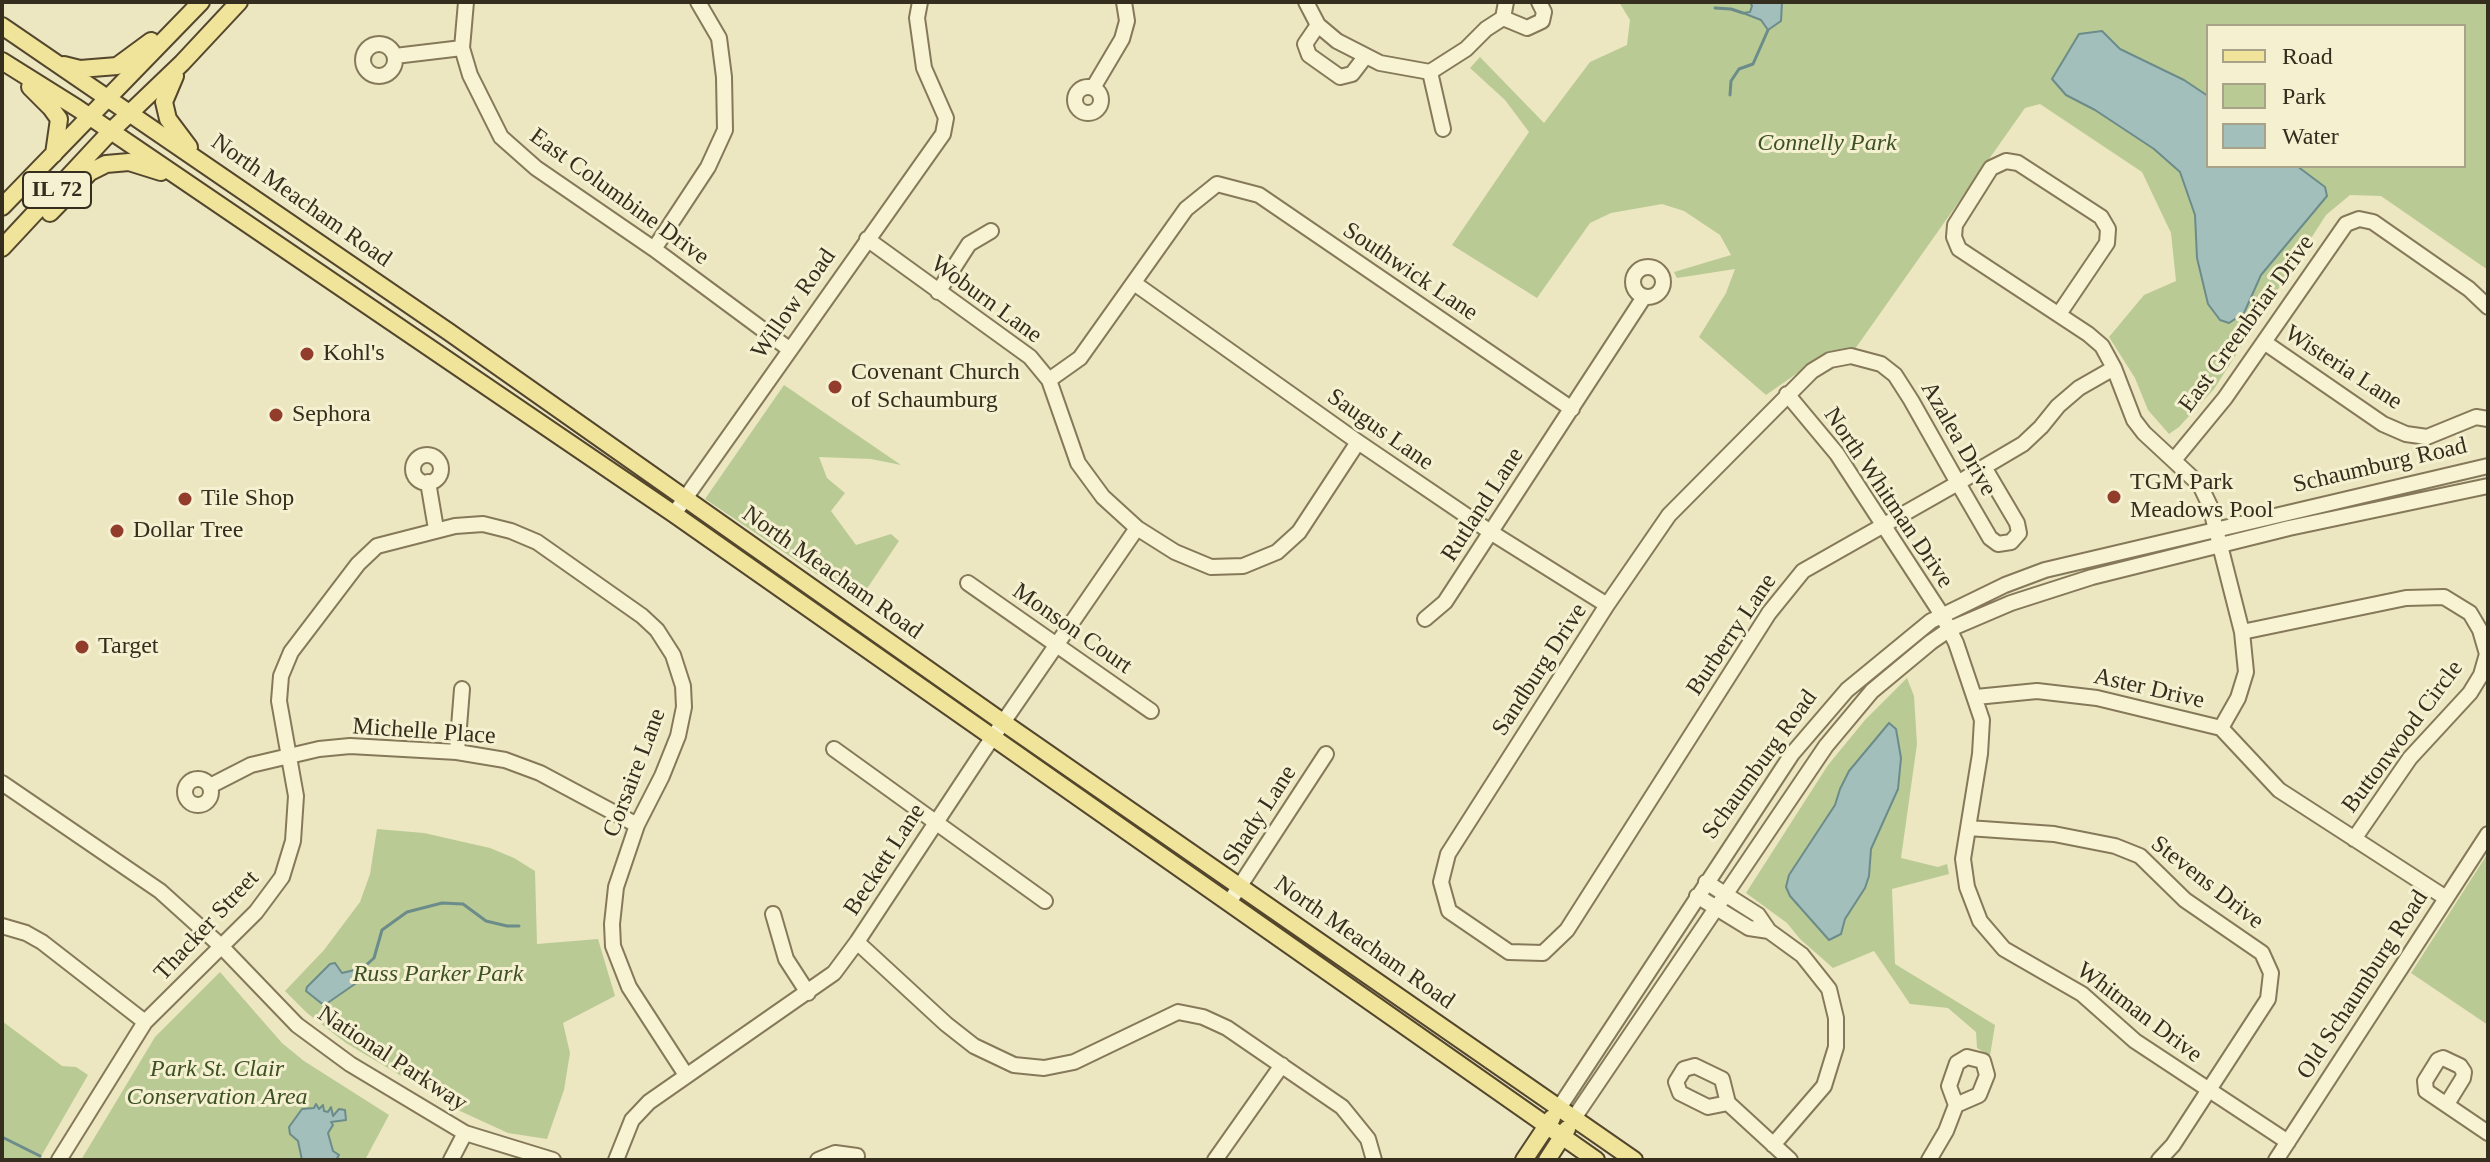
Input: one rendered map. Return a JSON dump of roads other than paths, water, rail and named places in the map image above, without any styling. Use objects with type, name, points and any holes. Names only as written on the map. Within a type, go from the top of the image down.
[{"type":"main road","name":"IL 72","points":[[2,250],[111,131],[182,63],[239,2]]},
{"type":"main road","name":"IL 72","points":[[2,207],[198,5]]},
{"type":"main road","points":[[55,63],[80,69],[117,66],[198,5]]},
{"type":"main road","name":"North Meacham Road","points":[[2,26],[413,308],[1634,1160]]},
{"type":"main road","points":[[2,61],[59,119],[54,154]]},
{"type":"main road","name":"North Meacham Road","points":[[2,61],[91,117],[674,514],[1596,1160]]},
{"type":"main road","points":[[182,63],[168,87],[164,102],[168,119],[196,158]]},
{"type":"main road","points":[[2,250],[30,233],[90,172],[106,164],[129,162],[181,179]]},
{"type":"main road","name":"Schaumburg Road","points":[[1524,1160],[1559,1108]]},
{"type":"main road","name":"Schaumburg Road","points":[[1547,1160],[1574,1118]]},
{"type":"street","name":"East Columbine Drive","points":[[466,2],[462,48],[470,75],[501,137],[536,168],[654,249],[789,349]]},
{"type":"street","points":[[654,249],[708,167],[725,130],[724,77],[719,38],[698,2]]},
{"type":"street","name":"Willow Road","points":[[674,514],[943,134],[946,118],[924,68],[917,18],[920,2]]},
{"type":"street","points":[[1093,88],[1122,39],[1127,21],[1124,2]]},
{"type":"street","points":[[1306,2],[1318,25],[1337,41],[1365,57],[1380,63],[1430,72],[1466,49],[1486,29],[1503,18],[1506,2]]},
{"type":"street","points":[[1503,18],[1527,28],[1542,21],[1544,12],[1539,2]]},
{"type":"street","points":[[1318,25],[1305,44],[1309,55],[1340,77],[1352,74],[1365,57]]},
{"type":"street","points":[[395,56],[462,48]]},
{"type":"street","points":[[1430,72],[1443,129]]},
{"type":"street","points":[[2059,314],[2107,243],[2108,229],[2101,217],[2018,163],[2006,161],[1991,168],[1955,225],[1954,237],[1959,249],[2102,346],[2134,420],[2200,485],[2210,506],[2242,632],[2246,672],[2238,698],[2221,728]]},
{"type":"street","name":"Southwick Lane","points":[[1134,283],[1186,209],[1217,184],[1259,195],[1572,409]]},
{"type":"street","name":"East Greenbriar Drive","points":[[2174,460],[2225,398],[2346,224],[2359,219],[2373,222],[2469,289],[2488,307]]},
{"type":"street","points":[[938,292],[969,244],[991,231]]},
{"type":"street","name":"Woburn Lane","points":[[867,239],[1030,357],[1049,380],[1078,463],[1103,497],[1137,528],[1175,552],[1211,567],[1243,566],[1277,552],[1299,532],[1358,442]]},
{"type":"street","points":[[1049,380],[1080,358],[1134,283]]},
{"type":"street","name":"Saugus Lane","points":[[1134,283],[1358,442],[1492,533],[1607,605]]},
{"type":"street","name":"Rutland Lane","points":[[1425,619],[1445,602],[1492,533],[1644,297]]},
{"type":"street","name":"Wisteria Lane","points":[[2264,342],[2383,424],[2406,434],[2427,437],[2476,417],[2488,419]]},
{"type":"street","name":"Azalea Drive","points":[[1787,394],[1812,371],[1830,360],[1851,356],[1881,364],[1895,375],[1990,538],[1998,544],[2011,542],[2019,533],[2017,523],[1984,467]]},
{"type":"street","name":"Burberry Lane","points":[[1543,953],[1567,930],[1769,613],[1803,571],[2023,444],[2079,388],[2114,368]]},
{"type":"street","name":"North Whitman Drive","points":[[1787,394],[1837,454],[1950,629]]},
{"type":"street","name":"Sandburg Drive","points":[[1543,953],[1509,952],[1449,911],[1441,882],[1448,854],[1607,605],[1669,515],[1787,394]]},
{"type":"street","name":"Schaumburg Road","points":[[1559,1108],[1792,754],[1826,713],[1872,668],[1931,621],[2005,585],[2045,570],[2488,466]]},
{"type":"street","points":[[428,482],[436,529]]},
{"type":"street","name":"Schaumburg Road","points":[[1574,1118],[1801,781],[1848,719],[1897,669],[1950,629],[2053,588],[2289,528],[2488,486]]},
{"type":"street","name":"Corsaire Lane","points":[[436,529],[483,524],[537,542],[625,603],[657,630],[679,670],[684,707],[678,736],[637,825],[616,887],[612,924],[613,946],[629,987],[686,1075]]},
{"type":"street","name":"Beckett Lane","points":[[616,1160],[632,1120],[649,1102],[834,973],[1137,528]]},
{"type":"street","name":"Thacker Street","points":[[59,1160],[145,1022],[256,912],[282,877],[293,841],[296,796],[279,701],[281,676],[291,652],[358,564],[377,546],[436,529]]},
{"type":"street","name":"Monson Court","points":[[968,583],[1151,711]]},
{"type":"street","name":"Buttonwood Circle","points":[[2242,632],[2406,598],[2444,597],[2470,613],[2480,630],[2487,654],[2481,675],[2470,693],[2410,758],[2354,839]]},
{"type":"street","name":"Whitman Drive","points":[[1950,629],[1982,720],[1980,754],[1963,859],[1967,887],[1980,921],[2004,949],[2082,994],[2135,1041],[2288,1142]]},
{"type":"street","points":[[457,752],[462,689]]},
{"type":"street","name":"Aster Drive","points":[[1976,697],[2037,691],[2097,698],[2221,728],[2279,790],[2446,898]]},
{"type":"street","name":"Michelle Place","points":[[210,786],[251,765],[289,755],[350,746],[457,752],[505,760],[540,773],[637,825]]},
{"type":"street","points":[[834,749],[1045,901]]},
{"type":"street","name":"Shady Lane","points":[[1230,901],[1326,754]]},
{"type":"street","name":"National Parkway","points":[[2,783],[160,891],[221,946],[297,1025],[350,1064],[465,1133],[553,1160]]},
{"type":"street","name":"Stevens Drive","points":[[1968,828],[2054,834],[2115,846],[2140,856],[2185,900],[2262,953],[2271,973],[2268,999],[2173,1145],[2159,1160]]},
{"type":"street","name":"Old Schaumburg Road","points":[[2276,1160],[2488,834]]},
{"type":"street","points":[[1706,882],[1758,915],[1769,931],[1802,955],[1829,989],[1836,1018],[1836,1047],[1824,1086],[1773,1145]]},
{"type":"street","points":[[1697,896],[1749,928],[1769,931]]},
{"type":"street","points":[[773,914],[786,959],[808,993]]},
{"type":"street","points":[[2,926],[26,933],[42,942],[145,1022]]},
{"type":"street","points":[[857,942],[974,1046],[1014,1065],[1044,1068],[1074,1062],[1178,1012],[1203,1017],[1227,1028],[1342,1107],[1368,1139],[1374,1160]]},
{"type":"street","points":[[1215,1160],[1282,1065]]},
{"type":"street","points":[[1728,1103],[1790,1160]]},
{"type":"street","points":[[2447,1104],[2488,1133]]},
{"type":"street","points":[[1929,1160],[1946,1131],[1956,1105]]},
{"type":"street","points":[[451,1160],[465,1133]]},
{"type":"street","points":[[818,1160],[835,1153],[857,1156]]},
{"type":"water","points":[[1750,2],[1782,2],[1781,21],[1768,30],[1761,20],[1743,13],[1750,12]]},
{"type":"water","points":[[2102,31],[2120,49],[2184,80],[2206,95],[2206,168],[2300,168],[2325,187],[2327,196],[2261,275],[2244,313],[2229,323],[2220,320],[2208,304],[2197,258],[2195,215],[2180,172],[2154,149],[2066,95],[2052,79],[2079,34]]},
{"type":"water","points":[[1889,723],[1896,729],[1901,758],[1898,789],[1871,849],[1865,888],[1845,919],[1841,934],[1829,940],[1790,896],[1786,887],[1789,875],[1835,805],[1849,771]]},
{"type":"water","points":[[335,963],[342,973],[363,968],[360,975],[368,975],[326,1004],[321,1003],[306,991],[307,987],[330,964]]},
{"type":"water","points":[[316,1104],[319,1109],[323,1105],[324,1111],[328,1112],[331,1107],[333,1116],[339,1109],[345,1110],[346,1120],[331,1122],[333,1125],[328,1133],[333,1151],[339,1155],[336,1160],[302,1160],[298,1141],[290,1134],[289,1127],[302,1109],[314,1108]]},
{"type":"waterway","points":[[1715,8],[1743,13]]},
{"type":"waterway","points":[[1730,95],[1731,81],[1739,69],[1753,64],[1768,30]]},
{"type":"waterway","points":[[363,968],[374,958],[382,930],[407,912],[442,903],[463,904],[486,921],[519,926]]},
{"type":"waterway","points":[[2,1137],[40,1156]]},
{"type":"place","name":"Kohl's","points":[[307,354]]},
{"type":"place","name":"Covenant Church of Schaumburg","points":[[835,387]]},
{"type":"place","name":"Sephora","points":[[276,415]]},
{"type":"place","name":"TGM Park Meadows Pool","points":[[2114,497]]},
{"type":"place","name":"Tile Shop","points":[[185,499]]},
{"type":"place","name":"Dollar Tree","points":[[117,531]]},
{"type":"place","name":"Target","points":[[82,647]]},
{"type":"park label","name":"Connelly Park","points":[[1827,144]]},
{"type":"park label","name":"Russ Parker Park","points":[[438,975]]},
{"type":"park label","name":"Park St. Clair Conservation Area","points":[[217,1084]]}]
